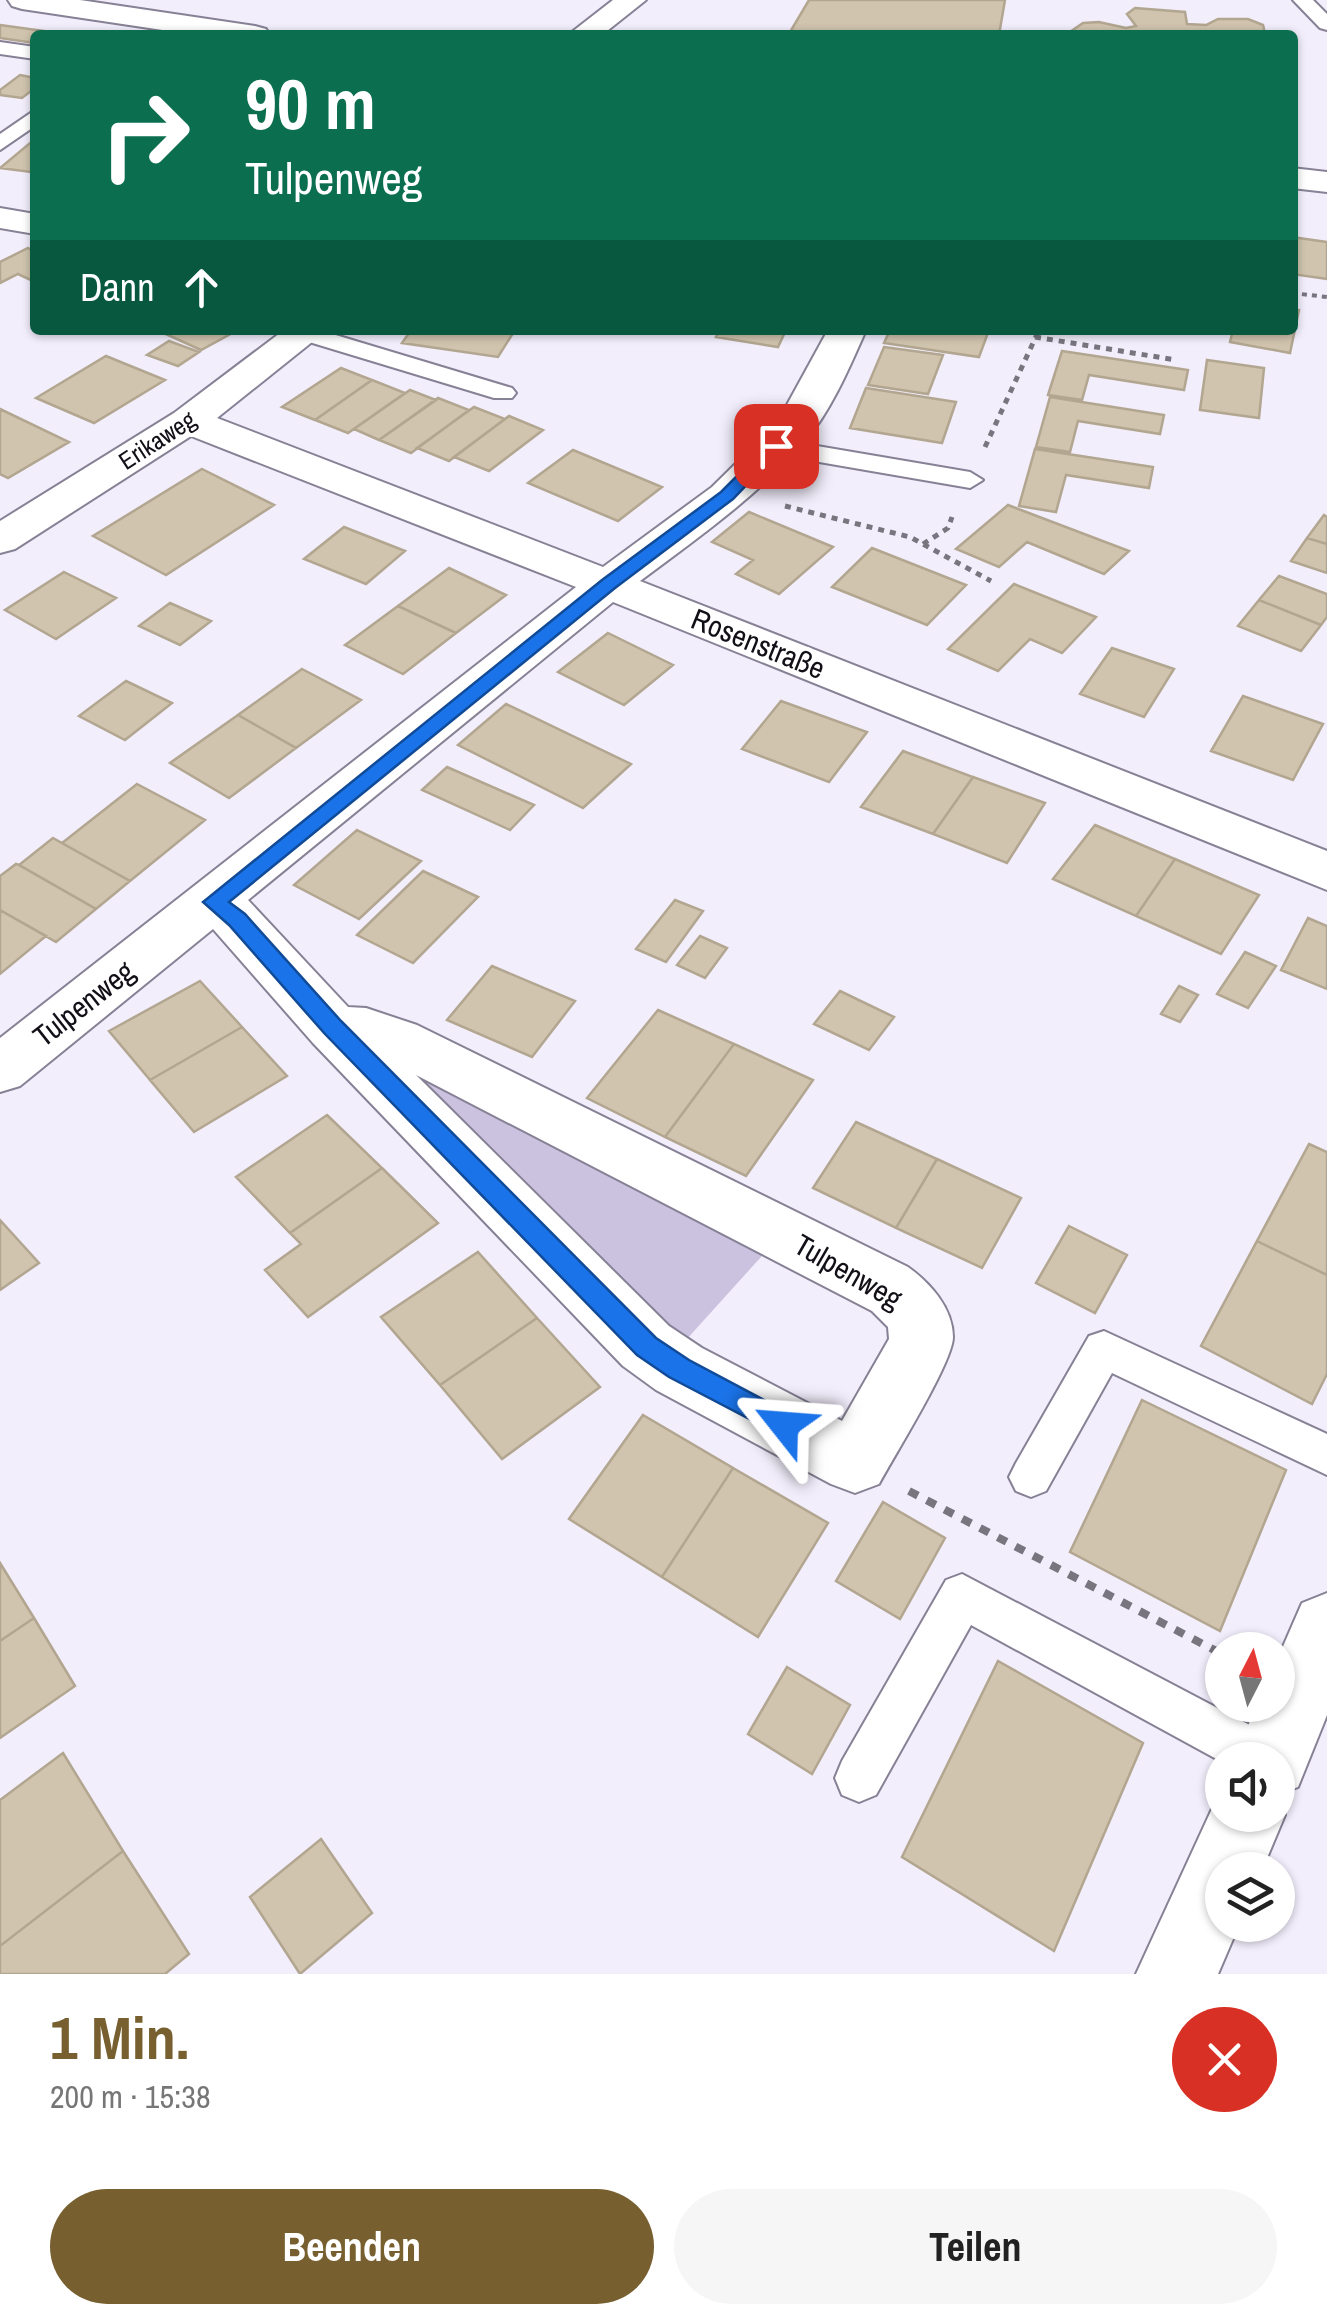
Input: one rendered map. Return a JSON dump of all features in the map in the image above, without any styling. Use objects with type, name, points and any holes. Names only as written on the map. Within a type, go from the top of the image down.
[{"type":"street","points":[[22,0],[222,30]]},
{"type":"street","points":[[590,30],[632,0]]},
{"type":"street","points":[[623,30],[632,0]]},
{"type":"street","points":[[1298,179],[1327,182]]},
{"type":"street","name":"Erikaweg","points":[[0,540],[188,421],[302,335]]},
{"type":"street","name":"Tulpenweg","points":[[0,1070],[608,584],[731,492],[793,430],[845,335]]},
{"type":"street","name":"Rosenstraße","points":[[188,421],[1327,871]]},
{"type":"street","points":[[214,902],[237,920],[333,1028],[646,1346],[679,1369],[854,1462]]},
{"type":"street","name":"Tulpenweg","points":[[333,1028],[366,1030],[397,1040],[886,1286],[909,1304],[922,1323],[922,1342],[854,1462]]},
{"type":"street","points":[[1277,1742],[1327,1628]]},
{"type":"street","points":[[1177,1974],[1205,1911]]},
{"type":"lane","points":[[1302,0],[1327,24]]},
{"type":"lane","points":[[0,48],[30,52]]},
{"type":"lane","points":[[0,144],[30,120]]},
{"type":"lane","points":[[316,335],[504,392]]},
{"type":"lane","points":[[776,446],[970,480]]},
{"type":"lane","points":[[1031,1477],[1104,1349],[1327,1455]]},
{"type":"lane","points":[[859,1778],[962,1596],[1235,1742]]},
{"type":"path","points":[[1298,294],[1327,297]]},
{"type":"path","points":[[1035,337],[1176,360]]},
{"type":"path","points":[[731,492],[910,537],[991,580]]},
{"type":"path","points":[[854,1462],[1205,1645]]},
{"type":"shaded area","points":[[385,1053],[770,1247],[686,1340]]},
{"type":"building","points":[[809,0],[1005,0],[1000,30],[791,30]]},
{"type":"building","points":[[1135,8],[1185,12],[1187,24],[1206,25],[1218,19],[1248,19],[1263,25],[1264,30],[1073,30],[1083,23],[1136,26],[1127,14]]},
{"type":"building","points":[[0,25],[36,30],[30,30],[30,42],[0,38]]},
{"type":"building","points":[[20,75],[30,77],[30,92],[22,98],[0,95],[0,90]]},
{"type":"building","points":[[30,143],[30,172],[0,168]]},
{"type":"building","points":[[1298,238],[1327,242],[1327,279],[1298,275]]},
{"type":"building","points":[[30,249],[30,280],[18,274],[0,283],[0,262]]},
{"type":"building","points":[[168,335],[229,335],[201,350]]},
{"type":"building","points":[[408,335],[512,335],[498,357],[402,343]]},
{"type":"building","points":[[717,335],[784,335],[778,347]]},
{"type":"building","points":[[888,335],[987,335],[979,357],[884,343]]},
{"type":"building","points":[[1232,335],[1294,335],[1290,353],[1230,342]]},
{"type":"building","points":[[169,341],[199,352],[178,366],[147,355]]},
{"type":"building","points":[[884,347],[943,355],[928,394],[868,385]]},
{"type":"building","points":[[1062,351],[1188,370],[1184,390],[1089,375],[1082,400],[1048,395]]},
{"type":"building","points":[[106,356],[165,380],[94,423],[36,398]]},
{"type":"building","points":[[1207,360],[1264,368],[1259,418],[1200,410]]},
{"type":"building","points":[[341,368],[372,380],[315,420],[282,407]]},
{"type":"building","points":[[372,380],[405,393],[348,433],[315,420]]},
{"type":"building","points":[[866,388],[956,402],[942,443],[850,428]]},
{"type":"building","points":[[410,390],[436,400],[379,440],[354,429]]},
{"type":"building","points":[[1050,397],[1164,415],[1160,434],[1078,421],[1070,452],[1036,447]]},
{"type":"building","points":[[438,398],[469,410],[411,453],[379,440]]},
{"type":"building","points":[[474,407],[505,419],[449,461],[417,448]]},
{"type":"building","points":[[0,409],[69,442],[8,478],[0,474]]},
{"type":"building","points":[[509,416],[543,430],[489,471],[454,457]]},
{"type":"building","points":[[1035,449],[1153,467],[1149,488],[1066,475],[1056,512],[1019,506]]},
{"type":"building","points":[[573,450],[662,487],[618,521],[528,483]]},
{"type":"building","points":[[202,469],[274,505],[166,575],[93,536]]},
{"type":"building","points":[[1008,505],[1129,551],[1104,574],[1027,542],[999,567],[956,549]]},
{"type":"building","points":[[749,512],[833,547],[779,594],[736,574],[753,560],[712,542]]},
{"type":"building","points":[[1324,515],[1327,517],[1327,544],[1307,538]]},
{"type":"building","points":[[344,527],[405,551],[366,584],[304,559]]},
{"type":"building","points":[[1307,538],[1327,544],[1327,573],[1291,561]]},
{"type":"building","points":[[872,548],[966,585],[927,625],[832,587]]},
{"type":"building","points":[[449,568],[506,595],[456,633],[398,606]]},
{"type":"building","points":[[64,572],[116,598],[56,639],[5,610]]},
{"type":"building","points":[[1279,576],[1327,594],[1327,617],[1321,625],[1259,600]]},
{"type":"building","points":[[1014,584],[1096,617],[1062,653],[1030,639],[998,671],[948,649]]},
{"type":"building","points":[[1259,600],[1321,625],[1301,651],[1238,626]]},
{"type":"building","points":[[170,603],[211,621],[180,645],[139,626]]},
{"type":"building","points":[[398,606],[456,633],[403,674],[345,645]]},
{"type":"building","points":[[608,633],[673,665],[624,705],[558,672]]},
{"type":"building","points":[[1112,648],[1174,669],[1144,717],[1080,694]]},
{"type":"building","points":[[302,669],[361,700],[296,748],[238,715]]},
{"type":"building","points":[[126,681],[172,703],[125,740],[79,716]]},
{"type":"building","points":[[1243,696],[1323,724],[1293,780],[1211,751]]},
{"type":"building","points":[[781,701],[867,732],[829,782],[742,749]]},
{"type":"building","points":[[506,704],[631,764],[583,808],[458,745]]},
{"type":"building","points":[[238,715],[296,748],[229,798],[170,763]]},
{"type":"building","points":[[903,751],[973,777],[933,834],[861,807]]},
{"type":"building","points":[[447,767],[534,805],[510,830],[422,790]]},
{"type":"building","points":[[973,777],[1045,803],[1007,863],[933,834]]},
{"type":"building","points":[[137,784],[205,820],[130,881],[62,843]]},
{"type":"building","points":[[1095,825],[1175,859],[1136,916],[1053,879]]},
{"type":"building","points":[[357,830],[421,861],[359,919],[294,885]]},
{"type":"building","points":[[53,838],[130,881],[96,909],[19,865]]},
{"type":"building","points":[[1175,859],[1259,895],[1221,954],[1136,916]]},
{"type":"building","points":[[16,864],[96,909],[56,942],[0,910],[0,876]]},
{"type":"building","points":[[423,871],[478,897],[413,963],[357,935]]},
{"type":"building","points":[[675,900],[703,911],[666,962],[636,949]]},
{"type":"building","points":[[0,910],[46,936],[0,974]]},
{"type":"building","points":[[1308,918],[1327,926],[1327,989],[1281,970]]},
{"type":"building","points":[[700,936],[727,948],[705,978],[677,965]]},
{"type":"building","points":[[1245,952],[1276,966],[1248,1008],[1217,994]]},
{"type":"building","points":[[492,966],[575,1001],[532,1057],[447,1020]]},
{"type":"building","points":[[200,981],[242,1027],[150,1080],[109,1031]]},
{"type":"building","points":[[1179,986],[1198,995],[1180,1022],[1161,1014]]},
{"type":"building","points":[[840,991],[894,1017],[869,1050],[814,1024]]},
{"type":"building","points":[[658,1010],[734,1044],[665,1137],[587,1098]]},
{"type":"building","points":[[242,1027],[287,1076],[194,1132],[150,1080]]},
{"type":"building","points":[[734,1044],[813,1080],[746,1176],[665,1137]]},
{"type":"building","points":[[327,1115],[382,1168],[290,1233],[236,1177]]},
{"type":"building","points":[[856,1122],[937,1159],[896,1228],[813,1188]]},
{"type":"building","points":[[1309,1144],[1327,1152],[1327,1275],[1257,1241]]},
{"type":"building","points":[[937,1159],[1021,1198],[982,1268],[896,1228]]},
{"type":"building","points":[[382,1168],[438,1223],[308,1317],[265,1270],[301,1244],[290,1233]]},
{"type":"building","points":[[0,1220],[39,1263],[0,1290]]},
{"type":"building","points":[[1069,1226],[1127,1255],[1095,1313],[1036,1283]]},
{"type":"building","points":[[1257,1241],[1327,1275],[1327,1374],[1312,1404],[1201,1346]]},
{"type":"building","points":[[478,1252],[537,1318],[440,1385],[381,1317]]},
{"type":"building","points":[[537,1318],[600,1387],[502,1459],[440,1385]]},
{"type":"building","points":[[1142,1400],[1286,1470],[1220,1631],[1070,1552]]},
{"type":"building","points":[[643,1415],[733,1468],[662,1577],[569,1519]]},
{"type":"building","points":[[733,1468],[828,1523],[758,1637],[662,1577]]},
{"type":"building","points":[[883,1502],[945,1538],[900,1619],[836,1581]]},
{"type":"building","points":[[0,1563],[34,1618],[0,1641]]},
{"type":"building","points":[[34,1618],[75,1686],[0,1738],[0,1641]]},
{"type":"building","points":[[998,1661],[1143,1743],[1054,1951],[902,1857]]},
{"type":"building","points":[[787,1667],[850,1705],[812,1774],[748,1734]]},
{"type":"building","points":[[63,1753],[123,1851],[0,1946],[0,1800]]},
{"type":"building","points":[[321,1839],[372,1913],[300,1974],[250,1897]]},
{"type":"building","points":[[123,1851],[189,1954],[165,1974],[0,1974],[0,1946]]},
{"type":"route","points":[[776,446],[727,496],[608,584],[214,902],[237,920],[333,1028],[646,1346],[679,1369],[784,1425]]}]
